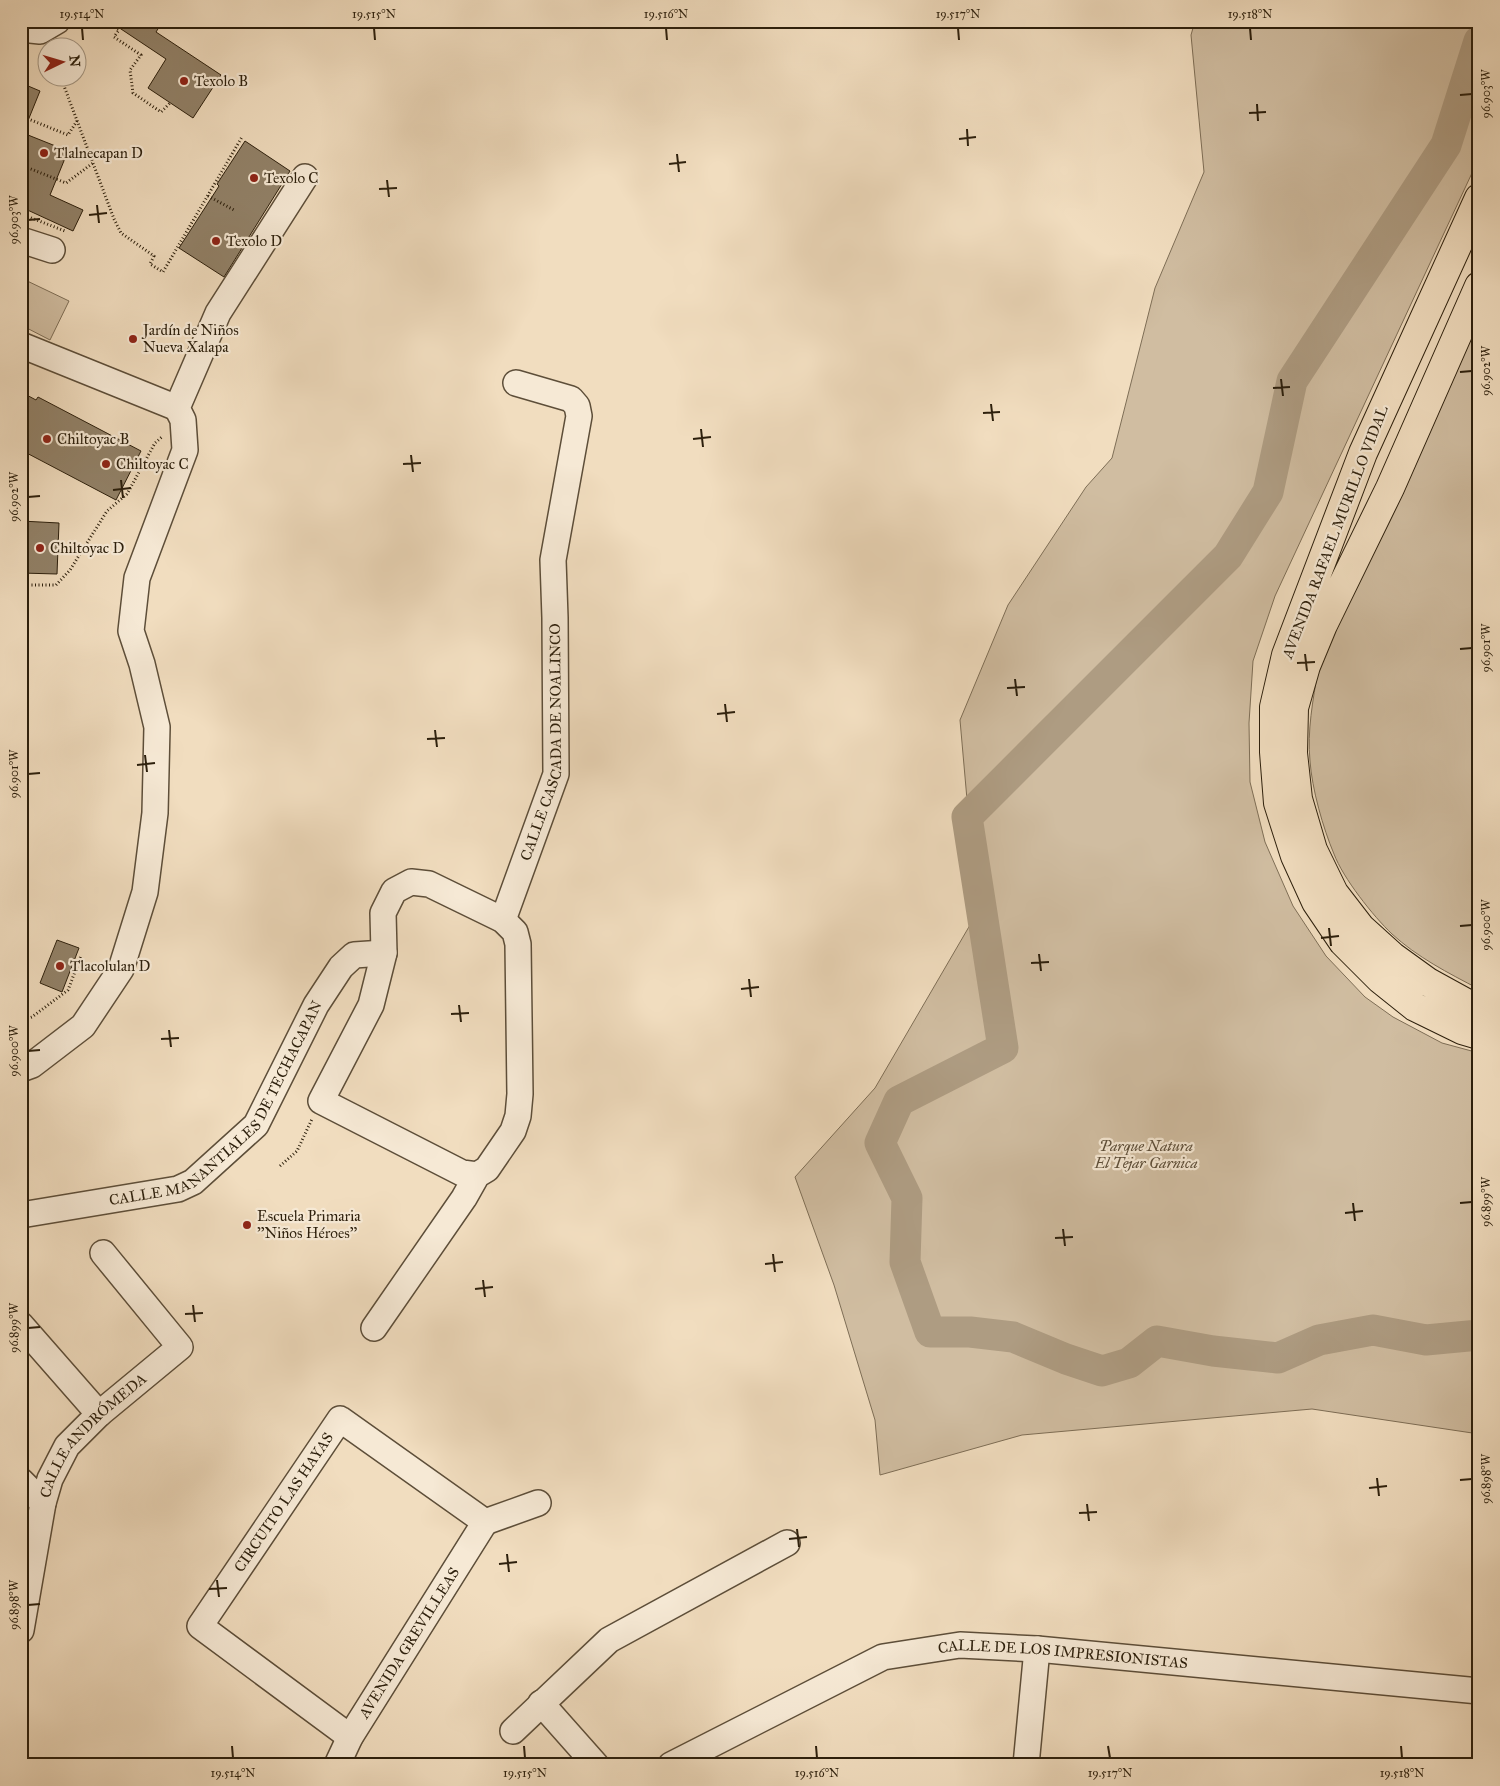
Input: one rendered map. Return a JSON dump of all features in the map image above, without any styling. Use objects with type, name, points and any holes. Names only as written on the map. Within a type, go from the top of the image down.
[{"type":"main road","name":"AVENIDA RAFAEL MURILLO VIDAL","points":[[1479,198],[1359,462],[1286,655],[1274,707],[1274,752],[1278,803],[1295,856],[1316,902],[1343,942],[1380,979],[1415,1007],[1462,1030],[1479,1035]]},
{"type":"main road","name":"AVENIDA RAFAEL MURILLO VIDAL","points":[[1476,298],[1390,488],[1323,625],[1306,666],[1294,708],[1293,753],[1301,807],[1314,850],[1334,893],[1362,928],[1392,956],[1428,982],[1468,1004],[1479,1007]]},
{"type":"street","points":[[21,29],[40,31],[57,21]]},
{"type":"street","points":[[21,1069],[32,1065],[83,1026],[121,969],[145,892],[155,813],[157,727],[142,664],[131,631],[137,578],[185,450],[180,414],[218,313],[305,177]]},
{"type":"street","points":[[21,240],[59,241]]},
{"type":"street","points":[[21,345],[180,414]]},
{"type":"street","name":"CALLE CASCADA DE NOALINCO","points":[[503,920],[556,774],[553,560],[579,416],[577,406],[571,399],[516,383]]},
{"type":"street","points":[[374,1328],[464,1198],[477,1175],[487,1169],[514,1130],[518,1116],[520,1094],[518,944],[515,932],[503,920],[429,884],[411,882],[394,891],[383,913],[384,953],[371,1005],[321,1101],[462,1173],[477,1175]]},
{"type":"street","name":"CALLE MANANTIALES DE TECHACAPAN","points":[[21,1214],[178,1189],[193,1182],[256,1125],[316,1005],[341,967],[354,955],[384,953]]},
{"type":"street","name":"CALLE ANDRÓMEDA","points":[[21,1630],[43,1503],[50,1479],[67,1446],[98,1414],[180,1347],[103,1253]]},
{"type":"street","points":[[21,1325],[98,1414]]},
{"type":"street","name":"CIRCUITO LAS HAYAS","points":[[350,1737],[200,1626],[340,1420],[485,1522]]},
{"type":"street","points":[[21,1481],[43,1503]]},
{"type":"street","points":[[485,1522],[538,1503]]},
{"type":"street","name":"AVENIDA GREVILLEAS","points":[[337,1765],[350,1737],[485,1522]]},
{"type":"street","points":[[514,1731],[541,1703],[610,1640],[787,1543]]},
{"type":"street","name":"CALLE DE LOS IMPRESIONISTAS","points":[[671,1765],[883,1657],[960,1645],[1037,1648],[1479,1691]]},
{"type":"street","points":[[1026,1765],[1037,1648]]},
{"type":"street","points":[[541,1703],[596,1765]]},
{"type":"path","points":[[106,21],[119,30],[114,36],[141,55],[130,70],[134,93],[161,112],[170,103]]},
{"type":"path","points":[[65,88],[114,219],[122,233],[154,256],[150,264],[163,272],[242,137]]},
{"type":"path","points":[[21,116],[68,135],[77,121]]},
{"type":"path","points":[[21,165],[66,183],[92,163]]},
{"type":"path","points":[[208,196],[234,210]]},
{"type":"path","points":[[21,214],[59,241]]},
{"type":"path","points":[[21,585],[56,585],[70,570],[107,511],[127,494],[155,443],[180,414]]},
{"type":"path","points":[[21,1021],[32,1017],[68,990],[81,956]]},
{"type":"path","points":[[280,1166],[297,1151],[321,1101]]},
{"type":"green space","name":"Parque Natura El Tejar Garnica","points":[[1195,21],[1479,21],[1479,154],[1472,173],[1275,596],[1253,661],[1249,723],[1250,782],[1265,842],[1293,906],[1326,956],[1365,997],[1393,1017],[1442,1043],[1479,1053],[1479,1434],[1312,1409],[1022,1435],[880,1475],[875,1420],[834,1285],[795,1177],[875,1088],[977,913],[960,720],[1008,605],[1086,487],[1112,458],[1155,288],[1204,172],[1191,35]]},
{"type":"green space","points":[[21,278],[69,301],[50,340],[21,325]]},
{"type":"green space","points":[[1479,315],[1479,989],[1433,964],[1392,934],[1351,885],[1338,864],[1322,821],[1311,772],[1309,738],[1318,670]]},
{"type":"building","name":"Texolo B","points":[[109,21],[163,21],[156,32],[221,75],[193,118],[148,88],[166,59]]},
{"type":"building","points":[[21,83],[40,91],[23,133],[68,151],[50,195],[83,210],[73,231],[21,207]]},
{"type":"building","points":[[245,141],[290,171],[224,277],[179,248]]},
{"type":"building","points":[[21,392],[36,400],[38,397],[141,451],[116,500],[21,450]]},
{"type":"building","name":"Chiltoyac D","points":[[21,521],[59,523],[57,574],[21,573]]},
{"type":"building","name":"Tlacolulan D","points":[[57,940],[79,948],[62,992],[40,983]]},
{"type":"waterway","points":[[1479,41],[1446,145],[1292,381],[1268,492],[1228,556],[967,817],[1003,1048],[899,1101],[880,1143],[907,1198],[905,1262],[930,1332],[970,1332],[1013,1337],[1066,1359],[1102,1371],[1129,1363],[1157,1341],[1213,1351],[1278,1358],[1319,1340],[1373,1330],[1426,1340],[1479,1335]]},
{"type":"place","name":"Texolo B","points":[[184,81]]},
{"type":"place","name":"Tlalnecapan D","points":[[44,153]]},
{"type":"place","name":"Texolo C","points":[[254,178]]},
{"type":"place","name":"Texolo D","points":[[216,241]]},
{"type":"place","name":"Jardín de Niños Nueva Xalapa","points":[[133,339]]},
{"type":"place","name":"Chiltoyac B","points":[[47,439]]},
{"type":"place","name":"Chiltoyac C","points":[[106,464]]},
{"type":"place","name":"Chiltoyac D","points":[[40,548]]},
{"type":"place","name":"Tlacolulan D","points":[[60,966]]},
{"type":"place","name":"Escuela Primaria ''Niños Héroes''","points":[[247,1225]]}]
